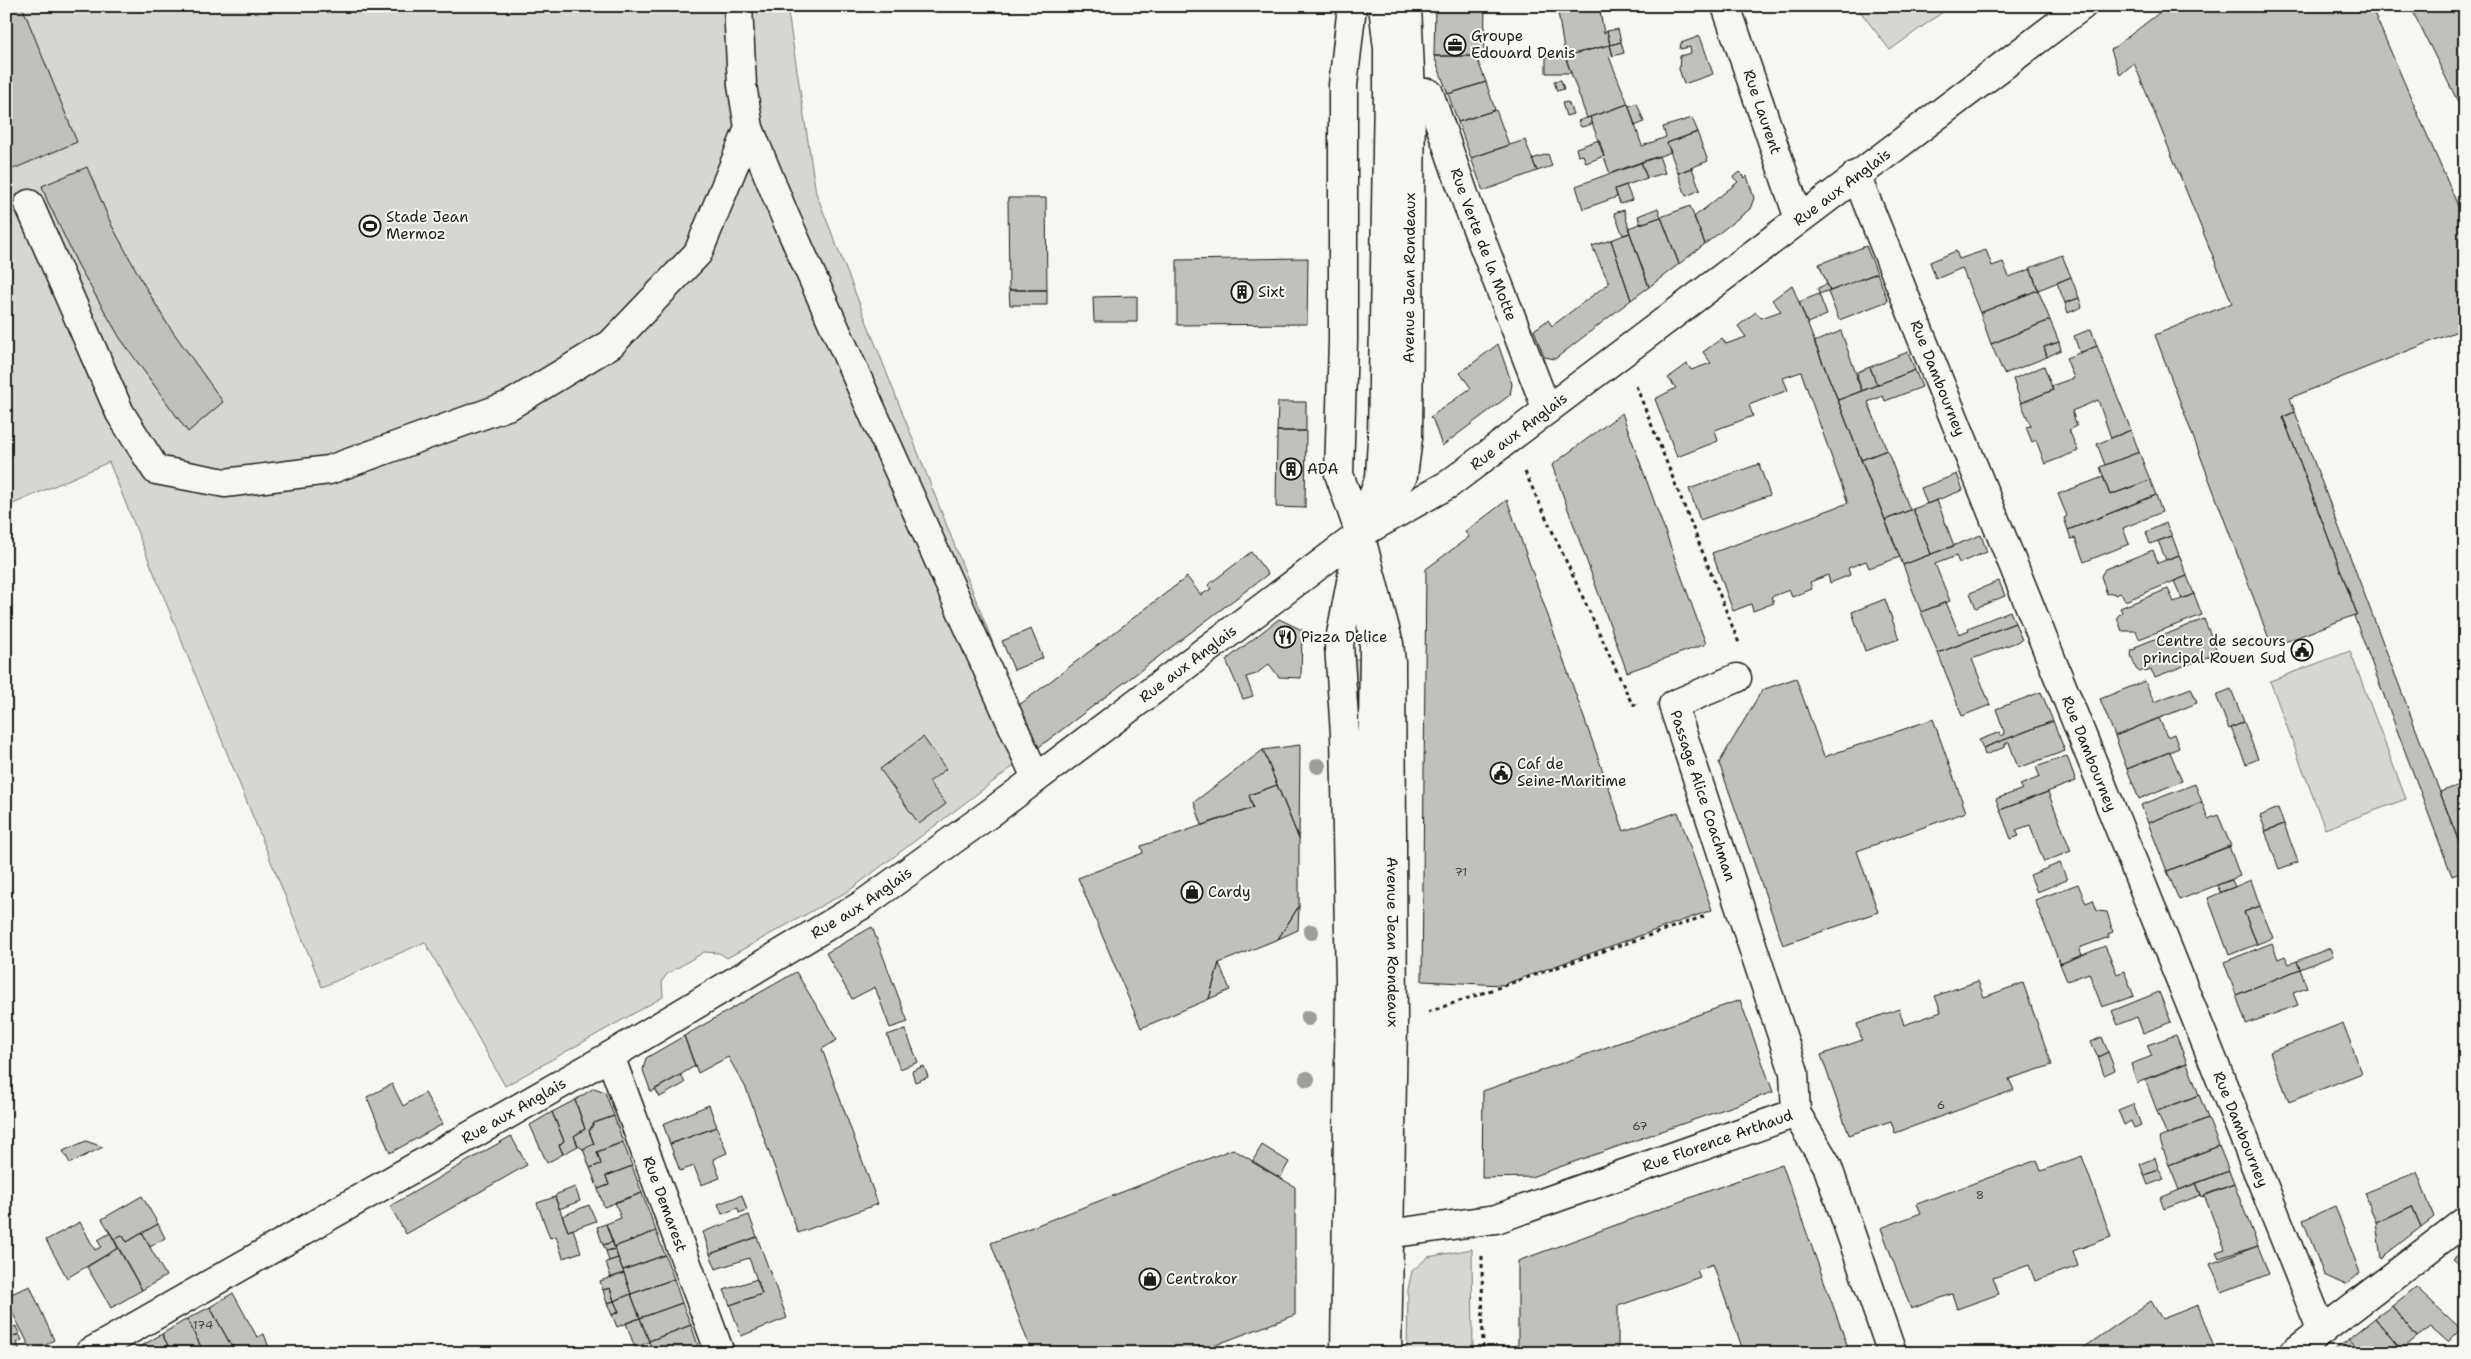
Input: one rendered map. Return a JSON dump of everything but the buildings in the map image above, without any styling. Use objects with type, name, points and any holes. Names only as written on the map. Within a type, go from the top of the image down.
[{"type":"street","points":[[738,6],[742,86],[749,128],[784,214],[1036,778]]},
{"type":"street","name":"Avenue Jean Rondeaux","points":[[1352,6],[1343,85],[1343,340],[1339,474],[1360,534],[1389,644],[1391,662],[1393,1024],[1387,1353]]},
{"type":"street","name":"Avenue Jean Rondeaux","points":[[1345,1353],[1350,983],[1345,734],[1339,645],[1360,534],[1380,477],[1388,93],[1388,49],[1384,6]]},
{"type":"street","name":"Avenue Jean Rondeaux","points":[[1366,1353],[1374,646],[1360,534],[1403,476],[1408,438],[1411,93],[1407,6]]},
{"type":"street","name":"Rue Laurent","points":[[1726,6],[1799,219]]},
{"type":"street","name":"Rue aux Anglais","points":[[89,1353],[610,1056],[862,905],[1036,778],[1360,534],[1449,484],[1624,354],[1856,175],[2082,6]]},
{"type":"street","name":"Rue Verte de la Motte","points":[[1411,93],[1428,94],[1467,203],[1547,410]]},
{"type":"street","points":[[29,204],[120,413],[156,470],[225,483],[329,470],[347,464],[510,405],[611,344],[698,254],[749,128]]},
{"type":"street","name":"Rue Dambourney","points":[[1856,175],[2322,1331]]},
{"type":"street","name":"Passage Alice Coachman","points":[[1737,678],[1673,706],[1794,1072],[1796,1112]]},
{"type":"street","name":"Rue Demarest","points":[[610,1056],[720,1353]]},
{"type":"street","name":"Rue Florence Arthaud","points":[[1388,1234],[1496,1219],[1796,1112],[1827,1165],[1892,1353]]},
{"type":"street","points":[[2293,1353],[2465,1221]]},
{"type":"path","points":[[1624,354],[1742,651],[1737,678]]},
{"type":"path","points":[[1510,439],[1632,704],[1673,706]]},
{"type":"path","points":[[1393,1024],[1739,904]]},
{"type":"path","points":[[1481,1221],[1483,1353]]},
{"type":"shaded area","points":[[6,6],[787,6],[816,193],[1035,750],[850,890],[727,958],[719,953],[704,952],[667,974],[662,981],[663,997],[505,1086],[425,942],[322,987],[109,462],[6,507]]},
{"type":"shaded area","points":[[1856,6],[1951,6],[1890,50]]},
{"type":"shaded area","points":[[2350,651],[2406,799],[2325,829],[2270,681]]},
{"type":"shaded area","points":[[1351,659],[1363,659],[1360,734],[1354,735]]},
{"type":"shaded area","points":[[1472,1249],[1473,1353],[1407,1353],[1408,1289],[1412,1271],[1428,1257]]},
{"type":"place","name":"Groupe Edouard Denis","points":[[1455,45]]},
{"type":"place","name":"Stade Jean Mermoz","points":[[370,226]]},
{"type":"place","name":"Sixt","points":[[1242,292]]},
{"type":"place","name":"ADA","points":[[1291,469]]},
{"type":"place","name":"Pizza Delice","points":[[1285,637]]},
{"type":"place","name":"Centre de secours principal Rouen Sud","points":[[2302,650]]},
{"type":"place","name":"Caf de Seine-Maritime","points":[[1501,773]]},
{"type":"place","name":"Cardy","points":[[1192,892]]},
{"type":"place","name":"Centrakor","points":[[1150,1279]]}]
